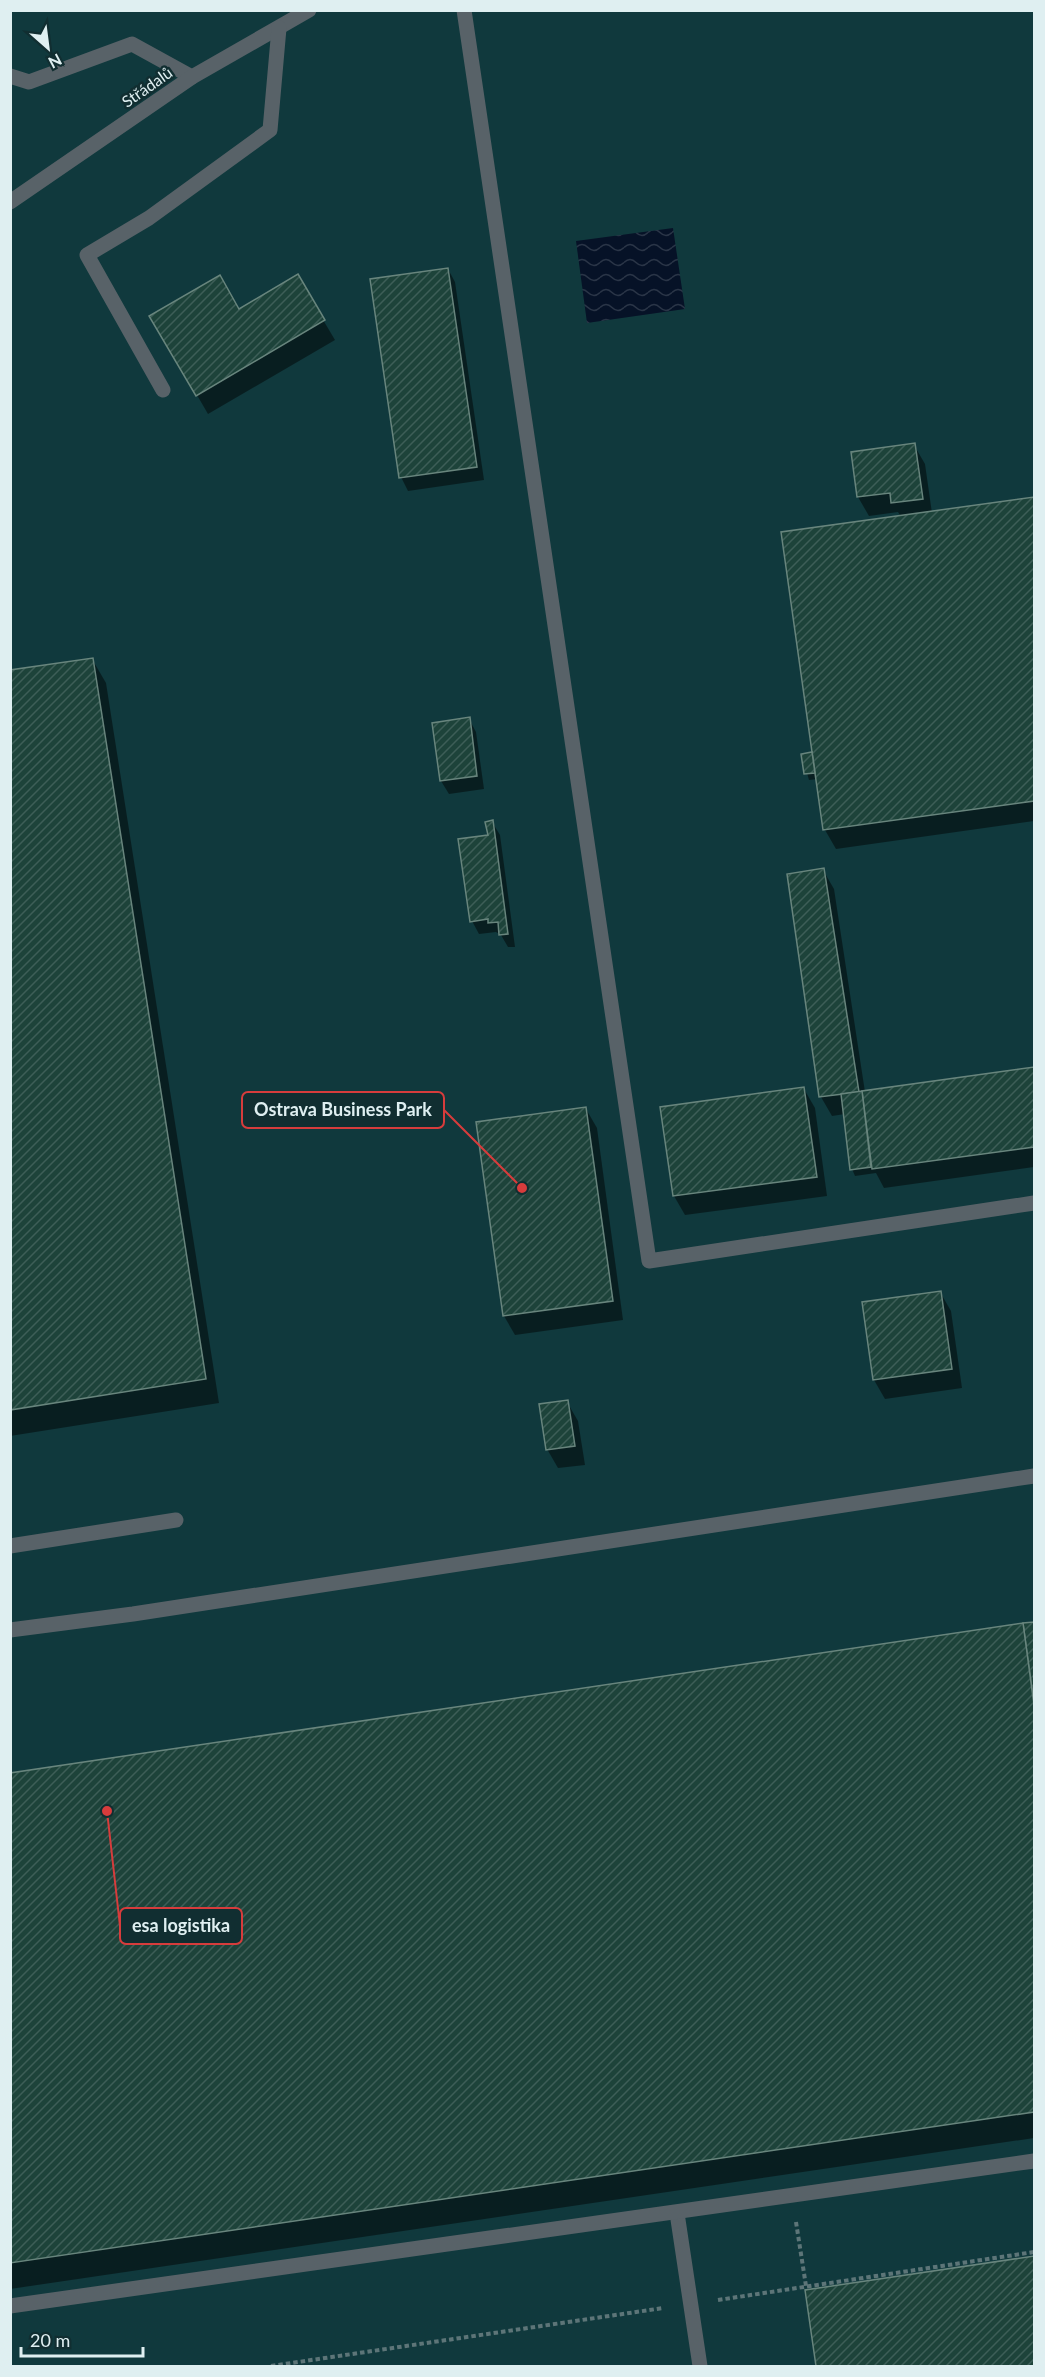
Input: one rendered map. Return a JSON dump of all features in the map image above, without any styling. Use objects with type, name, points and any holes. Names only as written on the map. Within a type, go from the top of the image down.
[{"type":"street","name":"Střádalů","points":[[10,202],[192,77],[309,10]]},
{"type":"street","points":[[464,10],[649,1261],[1035,1203]]},
{"type":"street","points":[[163,390],[87,255],[149,218],[270,130],[279,27]]},
{"type":"street","points":[[10,76],[29,82],[132,44],[192,77]]},
{"type":"street","points":[[10,1630],[145,1612],[1035,1476]]},
{"type":"street","points":[[10,1546],[176,1520]]},
{"type":"street","points":[[10,2306],[1035,2161]]},
{"type":"street","points":[[677,2213],[700,2367]]},
{"type":"path","points":[[792,2196],[806,2286]]},
{"type":"path","points":[[271,2367],[1035,2253]]},
{"type":"shaded area","points":[[11,11],[1034,11],[1034,2366],[11,2366]]},
{"type":"water","points":[[673,228],[685,309],[587,323],[576,241]]},
{"type":"building","points":[[448,268],[477,467],[399,478],[370,279]]},
{"type":"building","points":[[298,274],[325,320],[196,396],[149,316],[220,275],[239,309]]},
{"type":"building","points":[[915,443],[923,499],[891,503],[890,493],[857,497],[851,452]]},
{"type":"building","points":[[1034,497],[1034,801],[823,830],[781,532]]},
{"type":"building","points":[[93,658],[206,1379],[10,1410],[10,670]]},
{"type":"building","points":[[470,717],[477,776],[440,781],[432,723]]},
{"type":"building","points":[[812,752],[815,773],[804,774],[801,754]]},
{"type":"building","points":[[493,820],[508,934],[499,935],[498,922],[488,923],[488,919],[470,922],[458,839],[488,835],[485,822]]},
{"type":"building","points":[[824,868],[859,1092],[819,1097],[787,874]]},
{"type":"building","points":[[1034,1067],[1034,1147],[872,1169],[862,1091]]},
{"type":"building","points":[[804,1087],[817,1177],[673,1196],[660,1107]]},
{"type":"building","points":[[862,1091],[871,1167],[850,1170],[841,1094]]},
{"type":"building","points":[[586,1107],[613,1301],[503,1316],[476,1122]]},
{"type":"building","points":[[941,1291],[952,1369],[873,1380],[862,1302]]},
{"type":"building","points":[[568,1400],[575,1446],[546,1450],[539,1404]]},
{"type":"building","points":[[1034,1622],[1034,1705],[1023,1623]]},
{"type":"building","points":[[1023,1623],[1034,1705],[1034,2112],[10,2263],[10,1773]]},
{"type":"building","points":[[1034,2256],[1034,2366],[816,2366],[805,2290]]},
{"type":"place","name":"Ostrava Business Park","points":[[522,1188]]},
{"type":"place","name":"esa logistika","points":[[107,1811]]}]
